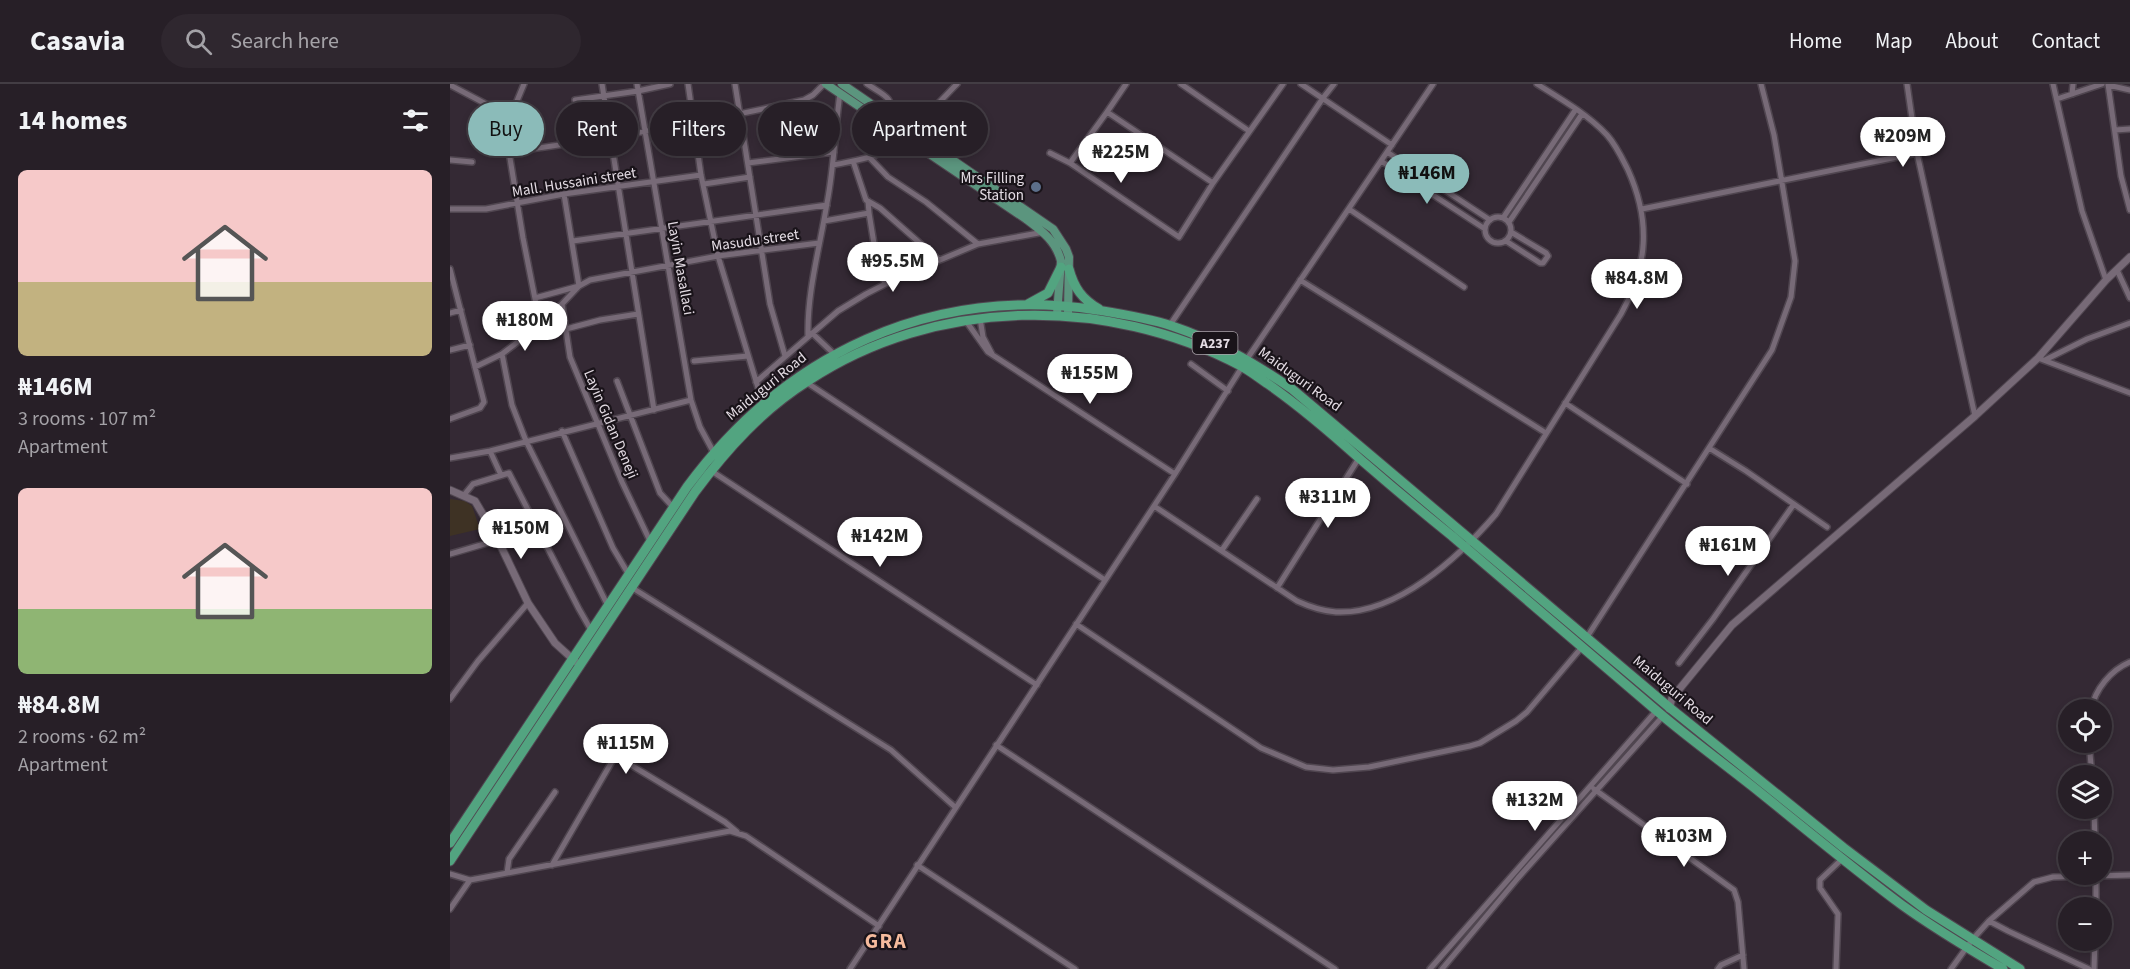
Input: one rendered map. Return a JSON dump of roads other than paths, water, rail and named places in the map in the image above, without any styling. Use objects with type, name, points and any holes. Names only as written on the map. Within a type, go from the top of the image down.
[{"type":"highway","points":[[1025,306],[1048,293],[1065,268],[1076,289],[1085,300],[1104,311]]},
{"type":"highway","name":"Maiduguri Road","points":[[450,843],[575,662],[631,587],[707,468],[714,453],[763,404],[792,381],[834,354],[883,332],[937,315],[979,309],[1025,306],[1057,311]]},
{"type":"highway","name":"Maiduguri Road","points":[[450,861],[575,662],[591,630],[673,507],[707,468],[773,406],[806,382],[863,351],[896,338],[980,317],[1057,311],[1104,311],[1170,325],[1292,389],[1319,410],[1469,545]]},
{"type":"highway","name":"Maiduguri Road","points":[[1069,311],[1137,326],[1245,363],[1665,707],[1842,859],[1906,907],[2020,969]]},
{"type":"highway","name":"Maiduguri Road","points":[[1665,707],[1889,883],[2003,969]]},
{"type":"main road","points":[[825,84],[841,88],[855,88],[872,102]]},
{"type":"main road","points":[[841,88],[862,102]]},
{"type":"main road","points":[[941,156],[1029,216],[1053,229],[1060,238],[1069,257],[1057,311]]},
{"type":"main road","points":[[1029,216],[1059,253],[1065,268],[1069,311]]},
{"type":"street","points":[[517,102],[524,84]]},
{"type":"street","points":[[602,84],[604,102]]},
{"type":"street","name":"Layin Masallaci","points":[[637,84],[691,400],[700,428],[714,453]]},
{"type":"street","points":[[575,100],[670,84]]},
{"type":"street","points":[[688,84],[691,102]]},
{"type":"street","points":[[735,84],[738,102]]},
{"type":"street","points":[[746,114],[804,100],[813,96],[825,84]]},
{"type":"street","points":[[867,84],[892,102]]},
{"type":"street","points":[[939,102],[957,84]]},
{"type":"street","points":[[1070,163],[1126,84]]},
{"type":"street","points":[[1181,84],[1250,131]]},
{"type":"street","points":[[1050,153],[1070,163],[1179,237],[1213,183],[1283,84]]},
{"type":"street","points":[[1301,84],[1392,145]]},
{"type":"street","points":[[1170,325],[1334,84]]},
{"type":"street","points":[[850,969],[1175,474],[1245,363],[1433,84]]},
{"type":"street","points":[[1154,506],[1297,601],[1315,609],[1338,612],[1370,608],[1409,591],[1469,545],[1496,514],[1630,300],[1640,273],[1644,240],[1642,209],[1621,156],[1607,136],[1582,114],[1537,84]]},
{"type":"street","points":[[1076,624],[1261,748],[1306,767],[1333,770],[1369,766],[1480,743],[1516,721],[1527,712],[1585,641],[1772,350],[1791,297],[1795,261],[1774,135],[1761,84]]},
{"type":"street","points":[[1907,84],[1917,153],[1975,416]]},
{"type":"street","points":[[2054,84],[2079,200],[2106,280]]},
{"type":"street","points":[[2072,94],[2073,84]]},
{"type":"street","points":[[2057,99],[2106,84],[2130,90]]},
{"type":"street","points":[[2106,84],[2121,176],[2130,210]]},
{"type":"street","points":[[450,85],[482,102]]},
{"type":"street","points":[[1506,220],[1519,207],[1576,110]]},
{"type":"street","points":[[1107,112],[1213,183]]},
{"type":"street","points":[[1506,241],[1540,263],[1544,262],[1548,256],[1511,232],[1506,220],[1513,203],[1582,114]]},
{"type":"street","points":[[638,131],[650,129]]},
{"type":"street","points":[[2115,130],[2130,129]]},
{"type":"street","points":[[1387,152],[1490,220]]},
{"type":"street","points":[[1642,209],[1917,153]]},
{"type":"street","points":[[510,156],[516,203],[540,324]]},
{"type":"street","points":[[613,156],[654,410]]},
{"type":"street","points":[[698,156],[718,256],[763,404]]},
{"type":"street","points":[[746,156],[770,304],[785,356]]},
{"type":"street","points":[[747,163],[802,156]]},
{"type":"street","points":[[834,156],[809,315],[810,335],[834,354]]},
{"type":"street","points":[[833,165],[873,156]]},
{"type":"street","points":[[869,158],[888,177],[926,202],[978,244]]},
{"type":"street","points":[[450,160],[472,162]]},
{"type":"street","points":[[853,161],[865,198],[880,208],[939,260]]},
{"type":"street","points":[[1381,161],[1485,229]]},
{"type":"street","points":[[2121,176],[2130,174]]},
{"type":"street","name":"Mall. Hussaini street","points":[[450,209],[486,209],[564,194],[701,175]]},
{"type":"street","points":[[704,184],[750,177]]},
{"type":"street","points":[[535,298],[579,286],[564,194]]},
{"type":"street","points":[[1450,206],[1455,198]]},
{"type":"street","points":[[868,201],[877,262],[885,284]]},
{"type":"street","points":[[1513,203],[1519,207]]},
{"type":"street","points":[[573,241],[827,205]]},
{"type":"street","points":[[1349,209],[1464,287]]},
{"type":"street","points":[[824,221],[869,213]]},
{"type":"street","points":[[1506,220],[1496,217],[1490,220],[1485,229],[1486,236],[1490,241],[1500,244],[1506,241],[1511,232]]},
{"type":"street","points":[[756,382],[838,311],[885,284],[978,244],[1044,232]]},
{"type":"street","name":"Masudu street","points":[[562,304],[579,286],[590,280],[718,256],[819,243]]},
{"type":"street","points":[[1430,969],[1665,707],[1732,625],[2042,359],[2106,280],[2130,256]]},
{"type":"street","points":[[450,269],[483,405],[450,419]]},
{"type":"street","points":[[2117,270],[2130,298]]},
{"type":"street","points":[[1300,280],[1546,433]]},
{"type":"street","points":[[475,367],[502,354],[562,304]]},
{"type":"street","name":"Layin Gidan Deneji","points":[[562,304],[570,357],[622,482],[651,543]]},
{"type":"street","points":[[450,314],[461,310]]},
{"type":"street","points":[[566,329],[600,320],[638,314]]},
{"type":"street","points":[[980,317],[983,337],[993,356]]},
{"type":"street","points":[[966,320],[980,344],[993,356],[1175,474]]},
{"type":"street","points":[[2042,359],[2130,323]]},
{"type":"street","points":[[450,350],[470,345]]},
{"type":"street","points":[[502,354],[512,405],[526,441],[608,606]]},
{"type":"street","points":[[694,361],[747,356]]},
{"type":"street","points":[[2042,359],[2130,393]]},
{"type":"street","points":[[1191,364],[1228,391]]},
{"type":"street","points":[[617,381],[660,493],[673,507]]},
{"type":"street","points":[[806,382],[1105,580]]},
{"type":"street","points":[[450,458],[490,451],[691,400]]},
{"type":"street","points":[[1565,404],[1687,484]]},
{"type":"street","points":[[562,431],[613,548],[629,575]]},
{"type":"street","points":[[1709,448],[1827,527]]},
{"type":"street","points":[[490,451],[501,475]]},
{"type":"street","points":[[1277,588],[1359,458]]},
{"type":"street","points":[[707,468],[1037,685]]},
{"type":"street","points":[[464,495],[473,484],[506,472],[511,475],[591,630]]},
{"type":"street","points":[[450,490],[476,501],[498,540],[528,603],[555,643],[575,662]]},
{"type":"street","points":[[1222,550],[1257,499]]},
{"type":"street","points":[[1679,663],[1794,504]]},
{"type":"street","points":[[450,554],[498,540]]},
{"type":"street","points":[[631,587],[891,750],[956,807]]},
{"type":"street","points":[[450,699],[478,661],[528,603]]},
{"type":"street","points":[[2096,699],[2104,681],[2121,666],[2130,662]]},
{"type":"street","points":[[996,745],[1335,969]]},
{"type":"street","points":[[552,865],[614,758],[621,759],[725,822],[879,926]]},
{"type":"street","points":[[1593,788],[1734,890],[1738,902],[1744,969]]},
{"type":"street","points":[[1442,969],[1593,788]]},
{"type":"street","points":[[507,873],[509,859],[555,792]]},
{"type":"street","points":[[450,874],[470,880],[730,831],[738,832]]},
{"type":"street","points":[[1836,969],[1838,914],[1821,888],[1820,880],[1842,859]]},
{"type":"street","points":[[917,866],[1075,969]]},
{"type":"street","points":[[2112,875],[2130,875]]},
{"type":"street","points":[[1950,969],[1989,921],[2028,886],[2041,879],[2058,877]]},
{"type":"street","points":[[450,909],[470,880]]},
{"type":"street","points":[[1989,921],[2089,969]]},
{"type":"street","points":[[2094,969],[2095,951]]},
{"type":"street","points":[[1718,969],[1721,965],[1743,955]]},
{"type":"place","name":"Mrs Filling Station","points":[[1036,187]]},
{"type":"district","name":"GRA","points":[[886,941]]}]
